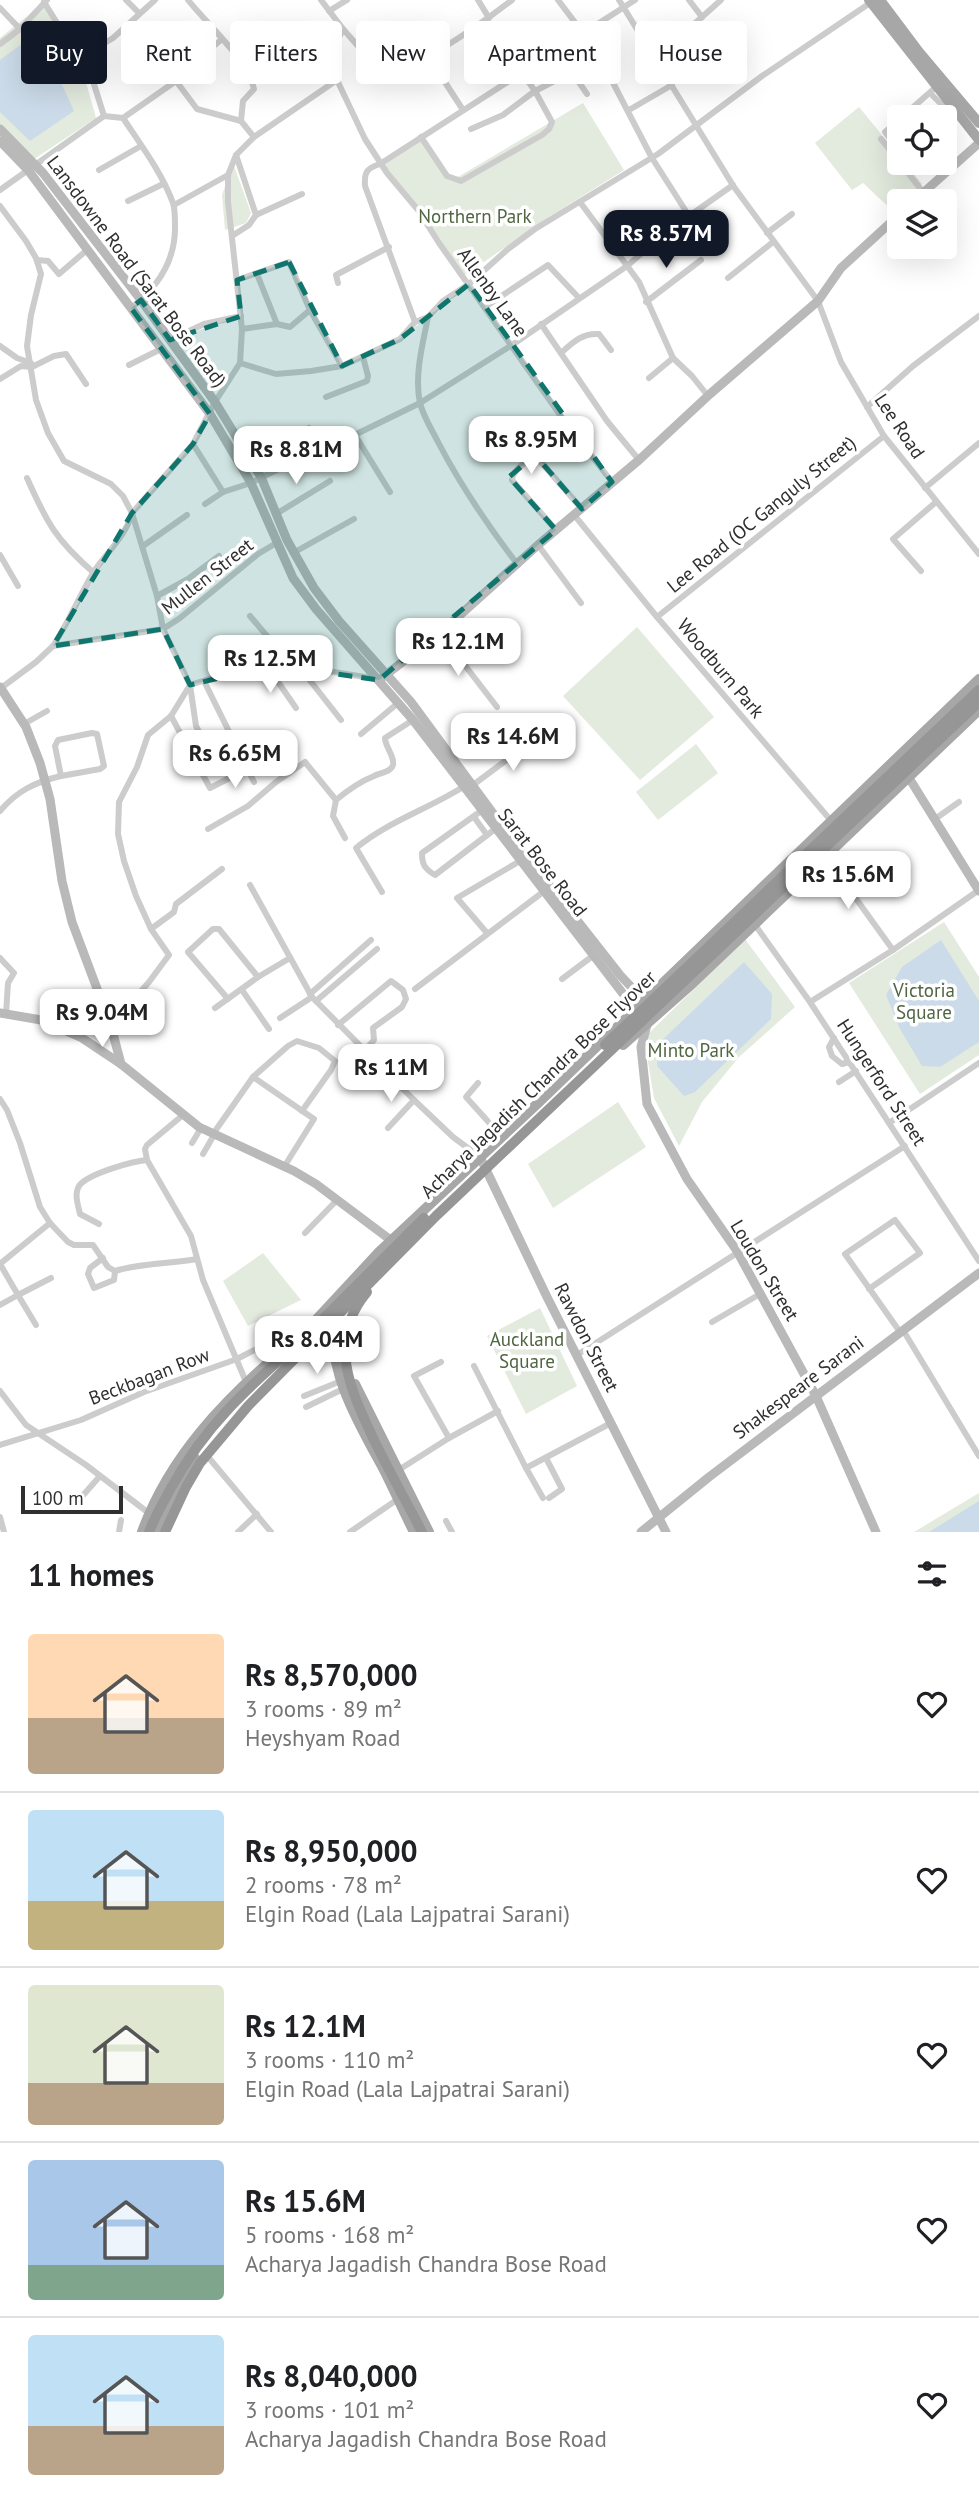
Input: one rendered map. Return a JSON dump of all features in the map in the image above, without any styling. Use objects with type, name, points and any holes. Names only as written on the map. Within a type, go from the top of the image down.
[{"type":"highway","name":"Acharya Jagadish Chandra Bose Flyover","points":[[300,1342],[364,1276],[645,1005],[979,690]]},
{"type":"highway","name":"Acharya Jagadish Chandra Bose Flyover","points":[[167,1532],[186,1487],[232,1423],[415,1237],[652,1009],[979,702]]},
{"type":"highway","points":[[415,1237],[363,1296],[349,1325],[345,1359],[351,1390],[422,1532]]},
{"type":"highway","points":[[149,1532],[184,1464],[205,1434],[249,1385],[300,1342]]},
{"type":"main road","points":[[874,1],[945,105]]},
{"type":"main road","points":[[874,1],[979,123]]},
{"type":"main road","points":[[926,189],[979,141],[957,118]]},
{"type":"main road","name":"Lansdowne Road (Sarat Bose Road)","points":[[0,129],[141,300],[215,402],[261,477],[293,553],[314,588],[383,677],[411,702],[468,786],[620,975],[639,1004],[657,1016]]},
{"type":"main road","name":"Sarat Bose Road","points":[[0,141],[31,168],[87,250],[209,414],[251,483],[293,578],[316,609],[383,677],[398,703],[468,786],[478,814],[491,832],[520,860],[594,955],[639,1004],[647,1025]]},
{"type":"main road","points":[[383,677],[440,633],[818,301],[841,268],[887,226]]},
{"type":"main road","points":[[142,1532],[180,1458],[206,1424],[246,1382],[306,1331],[391,1241],[979,679]]},
{"type":"main road","points":[[1,687],[24,724],[40,763],[50,799],[62,881],[72,922],[111,1026],[121,1064]]},
{"type":"main road","points":[[167,1532],[208,1458],[242,1416],[404,1252],[979,710]]},
{"type":"main road","points":[[895,760],[909,777],[979,890]]},
{"type":"main road","points":[[3,1013],[41,1020],[82,1038],[121,1064],[201,1128],[316,1184],[404,1252]]},
{"type":"main road","name":"Loudon Street","points":[[647,1025],[641,1047],[647,1104],[687,1180],[737,1251],[816,1396],[876,1532]]},
{"type":"main road","name":"Rawdon Street","points":[[481,1157],[536,1275],[666,1532]]},
{"type":"main road","name":"Shakespeare Sarani","points":[[641,1532],[979,1273]]},
{"type":"main road","points":[[333,1300],[346,1311],[355,1382],[429,1532]]},
{"type":"main road","points":[[323,1311],[337,1321]]},
{"type":"main road","points":[[337,1321],[335,1349],[342,1385],[414,1532]]},
{"type":"main road","name":"Acharya Jagadish Chandra Bose Flyover","points":[[157,1532],[177,1488],[214,1431],[300,1342]]},
{"type":"street","points":[[126,0],[139,13]]},
{"type":"street","points":[[188,0],[242,62],[252,78],[254,89],[243,101],[241,121]]},
{"type":"street","points":[[321,0],[356,44]]},
{"type":"street","points":[[329,11],[347,0]]},
{"type":"street","points":[[478,0],[489,19]]},
{"type":"street","points":[[450,43],[489,19],[512,0]]},
{"type":"street","points":[[558,0],[574,21]]},
{"type":"street","name":"Lee Road","points":[[618,0],[635,27]]},
{"type":"street","points":[[602,21],[635,0]]},
{"type":"street","points":[[689,0],[702,18]]},
{"type":"street","points":[[699,21],[721,0]]},
{"type":"street","points":[[0,44],[20,29],[46,1],[58,21]]},
{"type":"street","points":[[107,42],[152,1]]},
{"type":"street","points":[[240,363],[276,374],[311,372],[342,366],[400,339],[415,321],[428,317],[443,301],[469,284],[517,242],[652,158],[762,76],[874,1]]},
{"type":"street","points":[[0,8],[20,29]]},
{"type":"street","points":[[216,44],[221,40]]},
{"type":"street","points":[[471,129],[503,115],[535,91],[572,72],[587,94]]},
{"type":"street","points":[[94,84],[104,116]]},
{"type":"street","points":[[0,190],[104,116],[123,118],[170,84]]},
{"type":"street","points":[[179,84],[197,109],[241,121],[254,137]]},
{"type":"street","points":[[1,687],[53,646],[94,573],[125,531],[132,513],[193,444],[240,363],[242,329],[228,201],[228,175],[236,155],[254,137],[331,84]]},
{"type":"street","name":"Allenby Lane","points":[[339,84],[380,164],[418,210],[565,422],[612,482]]},
{"type":"street","points":[[446,84],[463,110]]},
{"type":"street","points":[[415,321],[365,186],[365,174],[370,167],[380,164],[504,84]]},
{"type":"street","points":[[421,138],[447,176],[456,181],[466,180],[550,129],[551,117],[530,84]]},
{"type":"street","points":[[613,84],[652,158],[689,216]]},
{"type":"street","points":[[629,110],[672,85]]},
{"type":"street","name":"Lee Road","points":[[672,85],[733,185],[818,301],[841,362],[884,436],[979,554]]},
{"type":"street","points":[[918,105],[935,92]]},
{"type":"street","points":[[123,118],[174,205],[173,255],[141,300],[131,308]]},
{"type":"street","points":[[881,139],[887,146]]},
{"type":"street","points":[[99,170],[141,146]]},
{"type":"street","points":[[236,155],[256,215]]},
{"type":"street","points":[[174,205],[228,175]]},
{"type":"street","points":[[910,175],[921,189]]},
{"type":"street","points":[[128,201],[163,184]]},
{"type":"street","points":[[205,504],[223,492],[251,483],[318,445],[336,444],[420,403],[512,345],[626,266],[733,185]]},
{"type":"street","points":[[232,236],[249,225],[256,215],[302,194]]},
{"type":"street","points":[[580,202],[639,282],[673,358],[708,396]]},
{"type":"street","points":[[0,206],[37,260],[41,274],[27,346],[40,411],[48,433],[64,461],[111,484],[123,496],[132,513],[157,596],[163,629],[190,685],[196,726],[210,753]]},
{"type":"street","points":[[767,233],[792,214]]},
{"type":"street","points":[[728,278],[773,242]]},
{"type":"street","points":[[338,283],[336,275],[388,247]]},
{"type":"street","points":[[37,260],[48,261],[59,274],[87,250]]},
{"type":"street","points":[[646,302],[701,260]]},
{"type":"street","points":[[237,280],[289,262],[310,310],[342,366]]},
{"type":"street","points":[[485,307],[548,265],[579,298]]},
{"type":"street","points":[[257,274],[277,324]]},
{"type":"street","points":[[242,329],[277,324],[290,327],[310,310]]},
{"type":"street","points":[[170,340],[204,324],[241,316]]},
{"type":"street","points":[[867,407],[913,366],[979,316]]},
{"type":"street","points":[[428,317],[419,372],[420,403],[465,491],[517,565]]},
{"type":"street","points":[[541,324],[607,421],[639,460]]},
{"type":"street","points":[[561,353],[574,341],[589,333],[599,334],[611,350]]},
{"type":"street","points":[[0,346],[31,365]]},
{"type":"street","points":[[129,365],[161,349]]},
{"type":"street","points":[[0,379],[22,366],[66,354],[86,384]]},
{"type":"street","points":[[326,397],[367,381],[363,357]]},
{"type":"street","points":[[649,378],[673,358]]},
{"type":"street","points":[[309,428],[318,445]]},
{"type":"street","points":[[355,435],[390,492]]},
{"type":"street","name":"Lee Road (OC Ganguly Street)","points":[[657,617],[884,436]]},
{"type":"street","points":[[925,488],[979,443]]},
{"type":"street","points":[[193,444],[223,492]]},
{"type":"street","points":[[284,444],[294,457]]},
{"type":"street","name":"Woodburn Park","points":[[556,530],[512,480],[514,472],[532,457],[540,461],[657,617],[846,837]]},
{"type":"street","points":[[27,478],[50,526],[69,550],[94,573]]},
{"type":"street","points":[[276,514],[330,481]]},
{"type":"street","points":[[921,571],[893,538],[936,502]]},
{"type":"street","points":[[143,546],[187,516]]},
{"type":"street","points":[[293,553],[354,519]]},
{"type":"street","name":"Mullen Street","points":[[53,646],[163,629],[258,554],[278,542]]},
{"type":"street","points":[[538,545],[581,603]]},
{"type":"street","points":[[0,555],[18,586]]},
{"type":"street","points":[[157,596],[188,579],[219,555]]},
{"type":"street","points":[[250,616],[341,720]]},
{"type":"street","points":[[440,633],[497,707]]},
{"type":"street","points":[[111,1026],[169,955],[151,929],[124,861],[118,834],[117,812],[148,735],[171,716],[190,685],[222,675],[267,667],[315,669],[383,677]]},
{"type":"street","points":[[267,667],[296,708]]},
{"type":"street","points":[[204,681],[254,782]]},
{"type":"street","points":[[361,734],[398,703]]},
{"type":"street","points":[[24,724],[47,711]]},
{"type":"street","points":[[171,716],[211,788],[247,769]]},
{"type":"street","points":[[345,838],[333,816],[336,800],[358,783],[388,771],[393,761],[386,747],[386,738],[413,720]]},
{"type":"street","points":[[0,811],[14,795],[45,780],[102,768],[104,765],[96,734],[56,742],[61,776]]},
{"type":"street","points":[[382,892],[356,848],[389,827],[468,786],[536,738]]},
{"type":"street","points":[[208,829],[248,806],[275,782],[305,762],[336,800]]},
{"type":"street","points":[[935,819],[959,802]]},
{"type":"street","points":[[478,814],[422,853],[422,863],[427,870],[435,875],[491,832]]},
{"type":"street","points":[[826,857],[892,950]]},
{"type":"street","points":[[487,933],[457,898],[520,860]]},
{"type":"street","points":[[151,929],[173,912],[176,904],[222,869]]},
{"type":"street","points":[[250,885],[313,997],[338,1026],[414,1100],[453,1137],[481,1157]]},
{"type":"street","points":[[810,1002],[979,890]]},
{"type":"street","points":[[415,989],[544,892]]},
{"type":"street","name":"Hungerford Street","points":[[741,907],[810,1002],[979,1261]]},
{"type":"street","points":[[229,999],[188,952],[213,929],[219,929],[258,977]]},
{"type":"street","points":[[313,997],[371,940]]},
{"type":"street","points":[[279,1018],[313,997],[377,948]]},
{"type":"street","points":[[562,979],[594,955]]},
{"type":"street","points":[[0,958],[14,972],[8,982],[3,1013]]},
{"type":"street","points":[[215,1009],[258,977],[290,958]]},
{"type":"street","points":[[338,1026],[391,981],[403,990],[406,999],[402,1007],[373,1028],[374,1040],[364,1051]]},
{"type":"street","points":[[242,989],[269,1028]]},
{"type":"street","points":[[834,1038],[829,1047],[832,1056],[842,1064],[849,1062]]},
{"type":"street","points":[[203,1154],[253,1077],[294,1042],[312,1044],[334,1058],[335,1065],[302,1111]]},
{"type":"street","points":[[889,1122],[978,1067]]},
{"type":"street","points":[[839,1082],[856,1071]]},
{"type":"street","points":[[253,1077],[314,1119],[284,1167]]},
{"type":"street","points":[[478,1083],[466,1097],[502,1137]]},
{"type":"street","points":[[0,1099],[20,1143],[40,1207],[50,1223],[68,1242],[75,1245],[93,1245],[108,1267],[115,1271],[140,1264],[164,1265],[197,1259]]},
{"type":"street","points":[[388,1128],[414,1100]]},
{"type":"street","points":[[183,1115],[147,1145],[147,1160],[191,1236],[203,1280],[246,1382]]},
{"type":"street","points":[[192,1143],[201,1128]]},
{"type":"street","points":[[577,1355],[905,1146]]},
{"type":"street","points":[[99,1224],[80,1213],[76,1195],[80,1185],[89,1178],[135,1161],[147,1160]]},
{"type":"street","points":[[305,1233],[337,1200]]},
{"type":"street","points":[[869,1289],[920,1253],[895,1220],[845,1254],[869,1289],[902,1331],[979,1456]]},
{"type":"street","points":[[36,1325],[0,1264],[50,1223]]},
{"type":"street","points":[[103,1258],[90,1268],[88,1274],[94,1288],[114,1280],[115,1271]]},
{"type":"street","points":[[0,1305],[51,1278]]},
{"type":"street","points":[[712,1322],[760,1294]]},
{"type":"street","points":[[306,1331],[317,1341],[327,1342],[335,1349]]},
{"type":"street","name":"Beckbagan Row","points":[[0,1446],[81,1420],[144,1392],[237,1359],[287,1333],[306,1331]]},
{"type":"street","points":[[441,1362],[414,1376],[449,1438]]},
{"type":"street","points":[[474,1366],[526,1468],[546,1498],[562,1489],[546,1458]]},
{"type":"street","points":[[304,1396],[342,1385]]},
{"type":"street","points":[[306,1407],[342,1385]]},
{"type":"street","points":[[0,1391],[26,1425],[150,1514]]},
{"type":"street","points":[[387,1477],[449,1438],[498,1412]]},
{"type":"street","points":[[526,1468],[611,1423]]},
{"type":"street","points":[[208,1458],[271,1532]]},
{"type":"street","points":[[78,1500],[100,1476]]},
{"type":"street","points":[[350,1532],[398,1499]]},
{"type":"street","points":[[238,1532],[257,1514]]},
{"type":"street","points":[[0,1517],[4,1532]]},
{"type":"street","points":[[119,1532],[121,1520]]},
{"type":"street","points":[[446,1521],[452,1532]]},
{"type":"highlighted area","points":[[289,262],[342,366],[400,339],[469,284],[612,482],[582,509],[535,455],[509,477],[556,530],[379,680],[272,665],[190,685],[163,629],[53,646],[132,513],[193,444],[210,414],[131,308],[141,300],[170,340],[241,316],[237,280]]},
{"type":"green space","points":[[44,3],[55,21],[21,21]]},
{"type":"green space","points":[[21,21],[21,84],[86,84],[96,118],[25,165],[0,137],[0,38]]},
{"type":"green space","name":"Northern Park","points":[[583,103],[624,170],[549,217],[465,275],[384,165],[420,140],[451,181]]},
{"type":"green space","points":[[859,107],[887,141],[887,175],[915,175],[922,184],[917,189],[887,189],[887,205],[863,183],[852,190],[815,143]]},
{"type":"green space","points":[[233,163],[251,213],[246,223],[225,230],[222,195]]},
{"type":"green space","points":[[637,627],[714,717],[640,780],[563,696]]},
{"type":"green space","points":[[696,744],[718,773],[658,820],[636,792]]},
{"type":"green space","name":"Victoria Square","points":[[944,922],[979,977],[979,1055],[920,1094],[849,983]]},
{"type":"green space","name":"Minto Park","points":[[745,939],[795,1007],[739,1057],[702,1102],[679,1146],[654,1098],[644,1038]]},
{"type":"green space","points":[[618,1102],[646,1147],[553,1208],[528,1164]]},
{"type":"green space","points":[[263,1253],[301,1300],[248,1326],[223,1281]]},
{"type":"green space","name":"Auckland Square","points":[[540,1308],[577,1386],[526,1414],[487,1336]]},
{"type":"green space","points":[[979,1493],[979,1532],[914,1532]]},
{"type":"water","points":[[21,45],[21,84],[62,84],[74,111],[30,141],[0,112],[0,60]]},
{"type":"water","points":[[941,940],[979,1001],[979,1042],[940,1067],[922,1066],[900,1029],[886,995],[902,967]]},
{"type":"water","points":[[744,962],[772,994],[771,1019],[695,1092],[684,1096],[657,1066],[658,1044]]},
{"type":"water","points":[[979,1501],[979,1532],[929,1532]]}]
